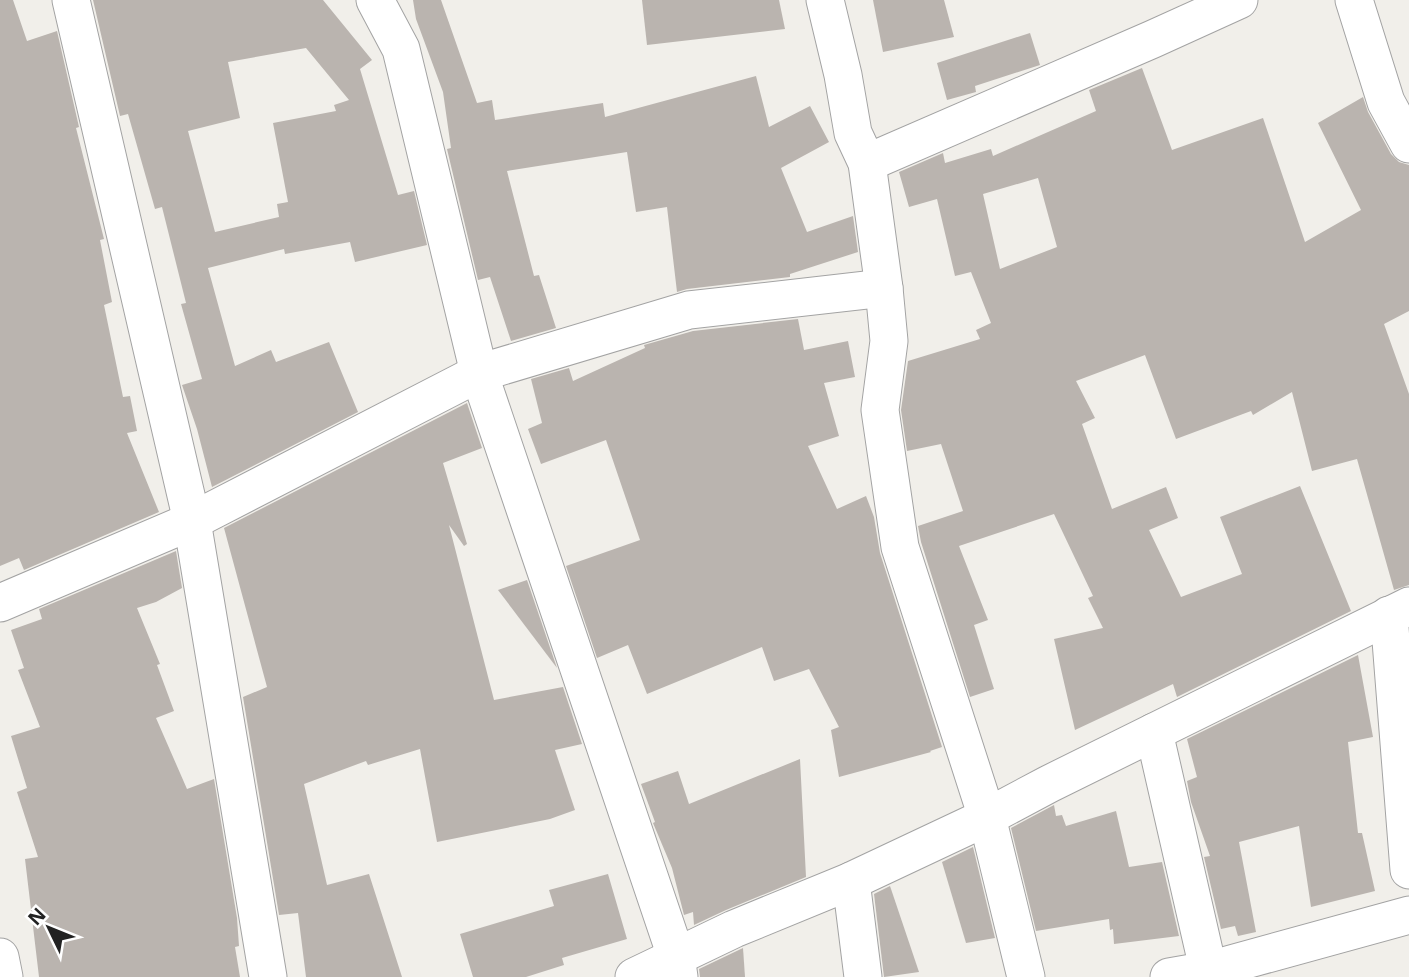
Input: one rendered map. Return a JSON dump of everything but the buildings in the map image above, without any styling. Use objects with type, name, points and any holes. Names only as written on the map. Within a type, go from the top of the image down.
[{"type":"street","points":[[71,0],[192,521],[268,977]]},
{"type":"street","points":[[375,0],[401,49],[479,373],[677,967]]},
{"type":"street","points":[[825,0],[843,75],[853,133],[867,163],[889,341],[880,410],[900,547],[987,817],[1026,977]]},
{"type":"street","points":[[867,163],[1238,0]]},
{"type":"street","points":[[1354,0],[1386,102],[1409,144]]},
{"type":"street","points":[[0,603],[192,521],[479,373],[689,310],[884,288]]},
{"type":"street","points":[[634,977],[677,967],[734,929],[851,881],[987,817],[1399,610],[1409,870]]},
{"type":"street","points":[[1154,732],[1209,974]]},
{"type":"street","points":[[851,881],[863,977]]},
{"type":"street","points":[[1168,977],[1209,974],[1409,915]]},
{"type":"street","points":[[0,957],[4,977]]}]
